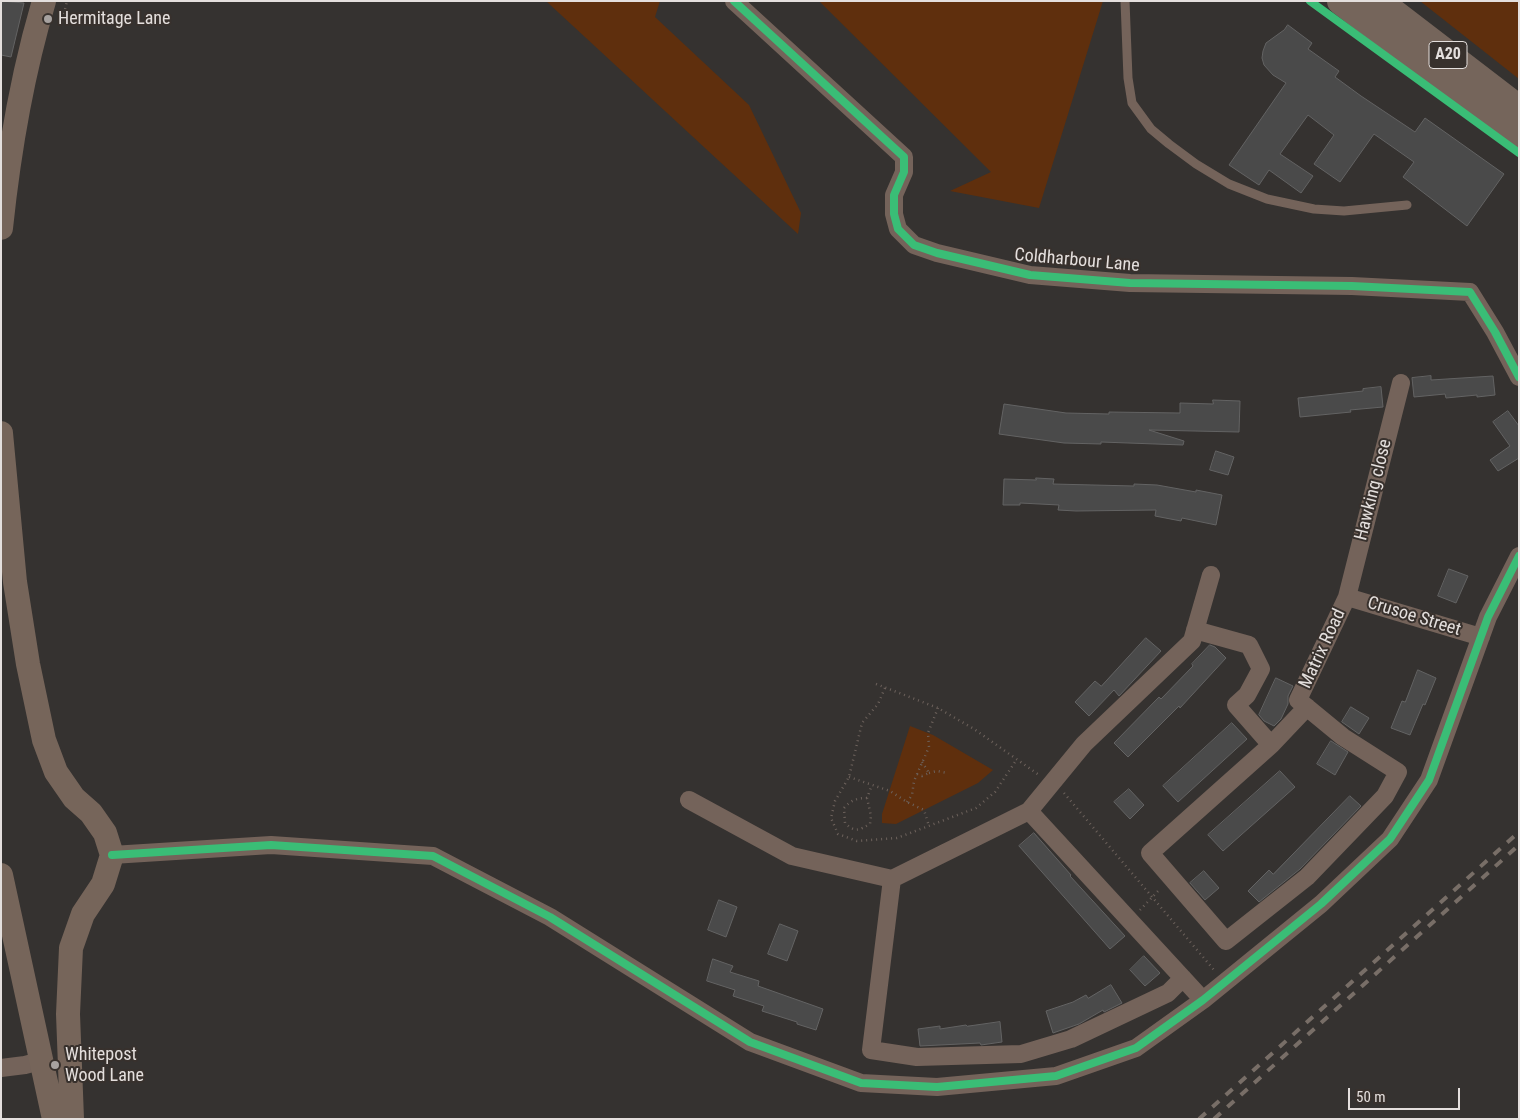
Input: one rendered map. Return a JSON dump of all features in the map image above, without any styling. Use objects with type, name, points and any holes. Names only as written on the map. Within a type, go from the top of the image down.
[{"type":"main road","points":[[1,228],[4,180],[20,99],[44,1]]},
{"type":"main road","name":"A20","points":[[1341,1],[1519,136]]},
{"type":"main road","name":"A20","points":[[1378,1],[1519,109]]},
{"type":"main road","points":[[1,432],[16,582],[28,664],[44,740],[56,772],[74,798],[91,813],[106,833],[112,855],[103,884],[83,914],[71,948],[68,1014],[72,1119]]},
{"type":"main road","points":[[1,875],[54,1119]]},
{"type":"street","name":"Coldharbour Lane","points":[[734,1],[904,157],[904,172],[894,195],[894,214],[898,229],[914,245],[937,253],[1030,275],[1130,283],[1352,286],[1470,292],[1495,332],[1519,377]]},
{"type":"street","name":"Hawking close","points":[[1347,597],[1400,382]]},
{"type":"street","points":[[112,855],[270,845],[434,856],[550,917],[750,1042],[861,1083],[938,1087],[1056,1076],[1136,1048],[1203,1000],[1321,904],[1390,839],[1429,780],[1488,617],[1519,556]]},
{"type":"street","points":[[689,800],[792,856],[892,879],[1030,811],[1084,744],[1192,641],[1211,575]]},
{"type":"street","name":"Crusoe Street","points":[[1347,597],[1481,637]]},
{"type":"street","name":"Matrix Road","points":[[1171,878],[1150,853],[1271,746],[1302,704],[1347,597]]},
{"type":"street","points":[[1195,630],[1249,645],[1261,670],[1246,695],[1236,705],[1271,746]]},
{"type":"street","points":[[1171,878],[1226,942],[1307,878],[1385,796],[1398,772],[1343,737],[1302,704]]},
{"type":"street","points":[[1030,811],[1203,1000]]},
{"type":"street","points":[[892,879],[871,1050],[917,1057],[1020,1054],[1071,1039],[1168,993],[1184,978]]},
{"type":"street","points":[[1,1068],[40,1061]]},
{"type":"lane","points":[[1125,1],[1128,78],[1132,103],[1151,129],[1196,164],[1229,184],[1267,199],[1314,209],[1344,211],[1407,205]]},
{"type":"path","points":[[64,14],[67,1]]},
{"type":"path","points":[[876,684],[938,708],[974,729],[1061,790],[1225,982]]},
{"type":"path","points":[[885,688],[878,704],[862,723],[849,777],[835,802],[831,818],[838,834],[857,841],[897,838],[976,808],[995,792],[1017,759]]},
{"type":"path","points":[[907,802],[912,795],[914,781],[929,748],[928,733],[938,708]]},
{"type":"path","points":[[922,762],[929,773]]},
{"type":"path","points":[[917,774],[922,776],[937,771],[947,773]]},
{"type":"path","points":[[849,777],[890,791],[924,810],[929,826]]},
{"type":"path","points":[[867,798],[858,798],[849,802],[844,808],[845,823],[851,829],[860,830],[870,824],[871,816],[867,798],[872,785]]},
{"type":"path","points":[[1130,920],[1171,878]]},
{"type":"shaded area","points":[[546,1],[660,1],[655,17],[749,105],[801,213],[798,234]]},
{"type":"shaded area","points":[[819,1],[1103,1],[1039,208],[950,191],[991,172]]},
{"type":"shaded area","points":[[1420,1],[1519,1],[1519,79]]},
{"type":"shaded area","points":[[910,726],[933,735],[993,770],[978,783],[896,824],[882,823],[882,814]]},
{"type":"building","points":[[1,1],[24,3],[11,57],[1,55]]},
{"type":"building","points":[[1288,25],[1312,43],[1308,49],[1339,71],[1335,77],[1361,96],[1415,132],[1425,118],[1504,174],[1467,226],[1403,177],[1414,162],[1374,134],[1340,182],[1314,164],[1334,135],[1308,115],[1280,154],[1313,176],[1301,193],[1269,170],[1259,185],[1229,165],[1286,83],[1273,75],[1264,65],[1262,58],[1266,43]]},
{"type":"building","points":[[1431,376],[1431,380],[1493,376],[1495,395],[1446,398],[1445,394],[1414,397],[1412,378]]},
{"type":"building","points":[[1381,387],[1383,407],[1300,417],[1298,398],[1363,391],[1363,389]]},
{"type":"building","points":[[1213,400],[1240,401],[1239,432],[1149,430],[1184,441],[1183,445],[1101,442],[1101,444],[1064,443],[999,434],[1004,404],[1066,413],[1180,413],[1180,403],[1213,404]]},
{"type":"building","points":[[1508,411],[1519,426],[1519,458],[1498,471],[1490,460],[1510,446],[1493,422]]},
{"type":"building","points":[[1216,451],[1234,457],[1228,475],[1210,470]]},
{"type":"building","points":[[1036,478],[1054,479],[1053,484],[1157,485],[1222,495],[1216,525],[1182,518],[1181,521],[1155,516],[1156,510],[1076,511],[1058,510],[1059,505],[1020,503],[1020,505],[1003,505],[1004,479],[1036,480]]},
{"type":"building","points":[[1449,569],[1468,576],[1456,603],[1438,596]]},
{"type":"building","points":[[1146,638],[1161,651],[1119,696],[1114,690],[1089,716],[1075,702],[1095,681],[1101,686]]},
{"type":"building","points":[[1210,645],[1215,647],[1226,658],[1180,708],[1179,706],[1128,757],[1114,743],[1159,697],[1161,699],[1193,666],[1192,664]]},
{"type":"building","points":[[1418,670],[1436,678],[1410,735],[1391,728],[1402,701],[1405,702]]},
{"type":"building","points":[[1276,678],[1293,686],[1281,719],[1274,726],[1264,721],[1259,715]]},
{"type":"building","points":[[1351,707],[1369,718],[1359,734],[1342,722]]},
{"type":"building","points":[[1232,723],[1247,739],[1178,802],[1163,786]]},
{"type":"building","points":[[1331,741],[1348,752],[1335,775],[1317,764]]},
{"type":"building","points":[[1280,771],[1295,787],[1223,851],[1208,835]]},
{"type":"building","points":[[1129,789],[1144,805],[1130,819],[1114,802]]},
{"type":"building","points":[[1350,796],[1361,806],[1300,869],[1259,902],[1248,891],[1269,870],[1273,874]]},
{"type":"building","points":[[1034,833],[1125,936],[1110,949],[1019,846]]},
{"type":"building","points":[[1204,871],[1219,888],[1205,900],[1190,883]]},
{"type":"building","points":[[719,900],[737,907],[726,937],[708,930]]},
{"type":"building","points":[[780,924],[798,931],[787,961],[768,954]]},
{"type":"building","points":[[1144,956],[1160,973],[1145,986],[1130,970]]},
{"type":"building","points":[[713,959],[733,966],[730,972],[759,981],[758,986],[823,1009],[816,1030],[762,1011],[764,1006],[733,996],[735,990],[707,981]]},
{"type":"building","points":[[1111,985],[1122,1003],[1104,1012],[1103,1010],[1079,1024],[1053,1033],[1046,1011],[1073,1002],[1086,995],[1088,998]]},
{"type":"building","points":[[1000,1022],[1002,1042],[981,1045],[980,1043],[920,1046],[918,1029],[940,1026],[940,1029]]},
{"type":"railway","points":[[1199,1119],[1519,832]]},
{"type":"railway","points":[[1214,1119],[1519,845]]},
{"type":"cycle path","points":[[734,1],[904,157],[904,172],[894,195],[894,214],[898,229],[914,245],[937,253],[1030,275],[1130,283],[1352,286],[1470,292],[1495,332],[1519,377]]},
{"type":"cycle path","points":[[1310,1],[1519,153]]},
{"type":"cycle path","points":[[112,855],[271,845],[433,856],[550,917],[750,1042],[861,1083],[937,1087],[1056,1076],[1136,1048],[1203,1000],[1321,904],[1390,839],[1429,780],[1488,617],[1519,556]]},
{"type":"place","name":"Hermitage Lane","points":[[48,19]]},
{"type":"place","name":"Whitepost Wood Lane","points":[[55,1065]]}]
